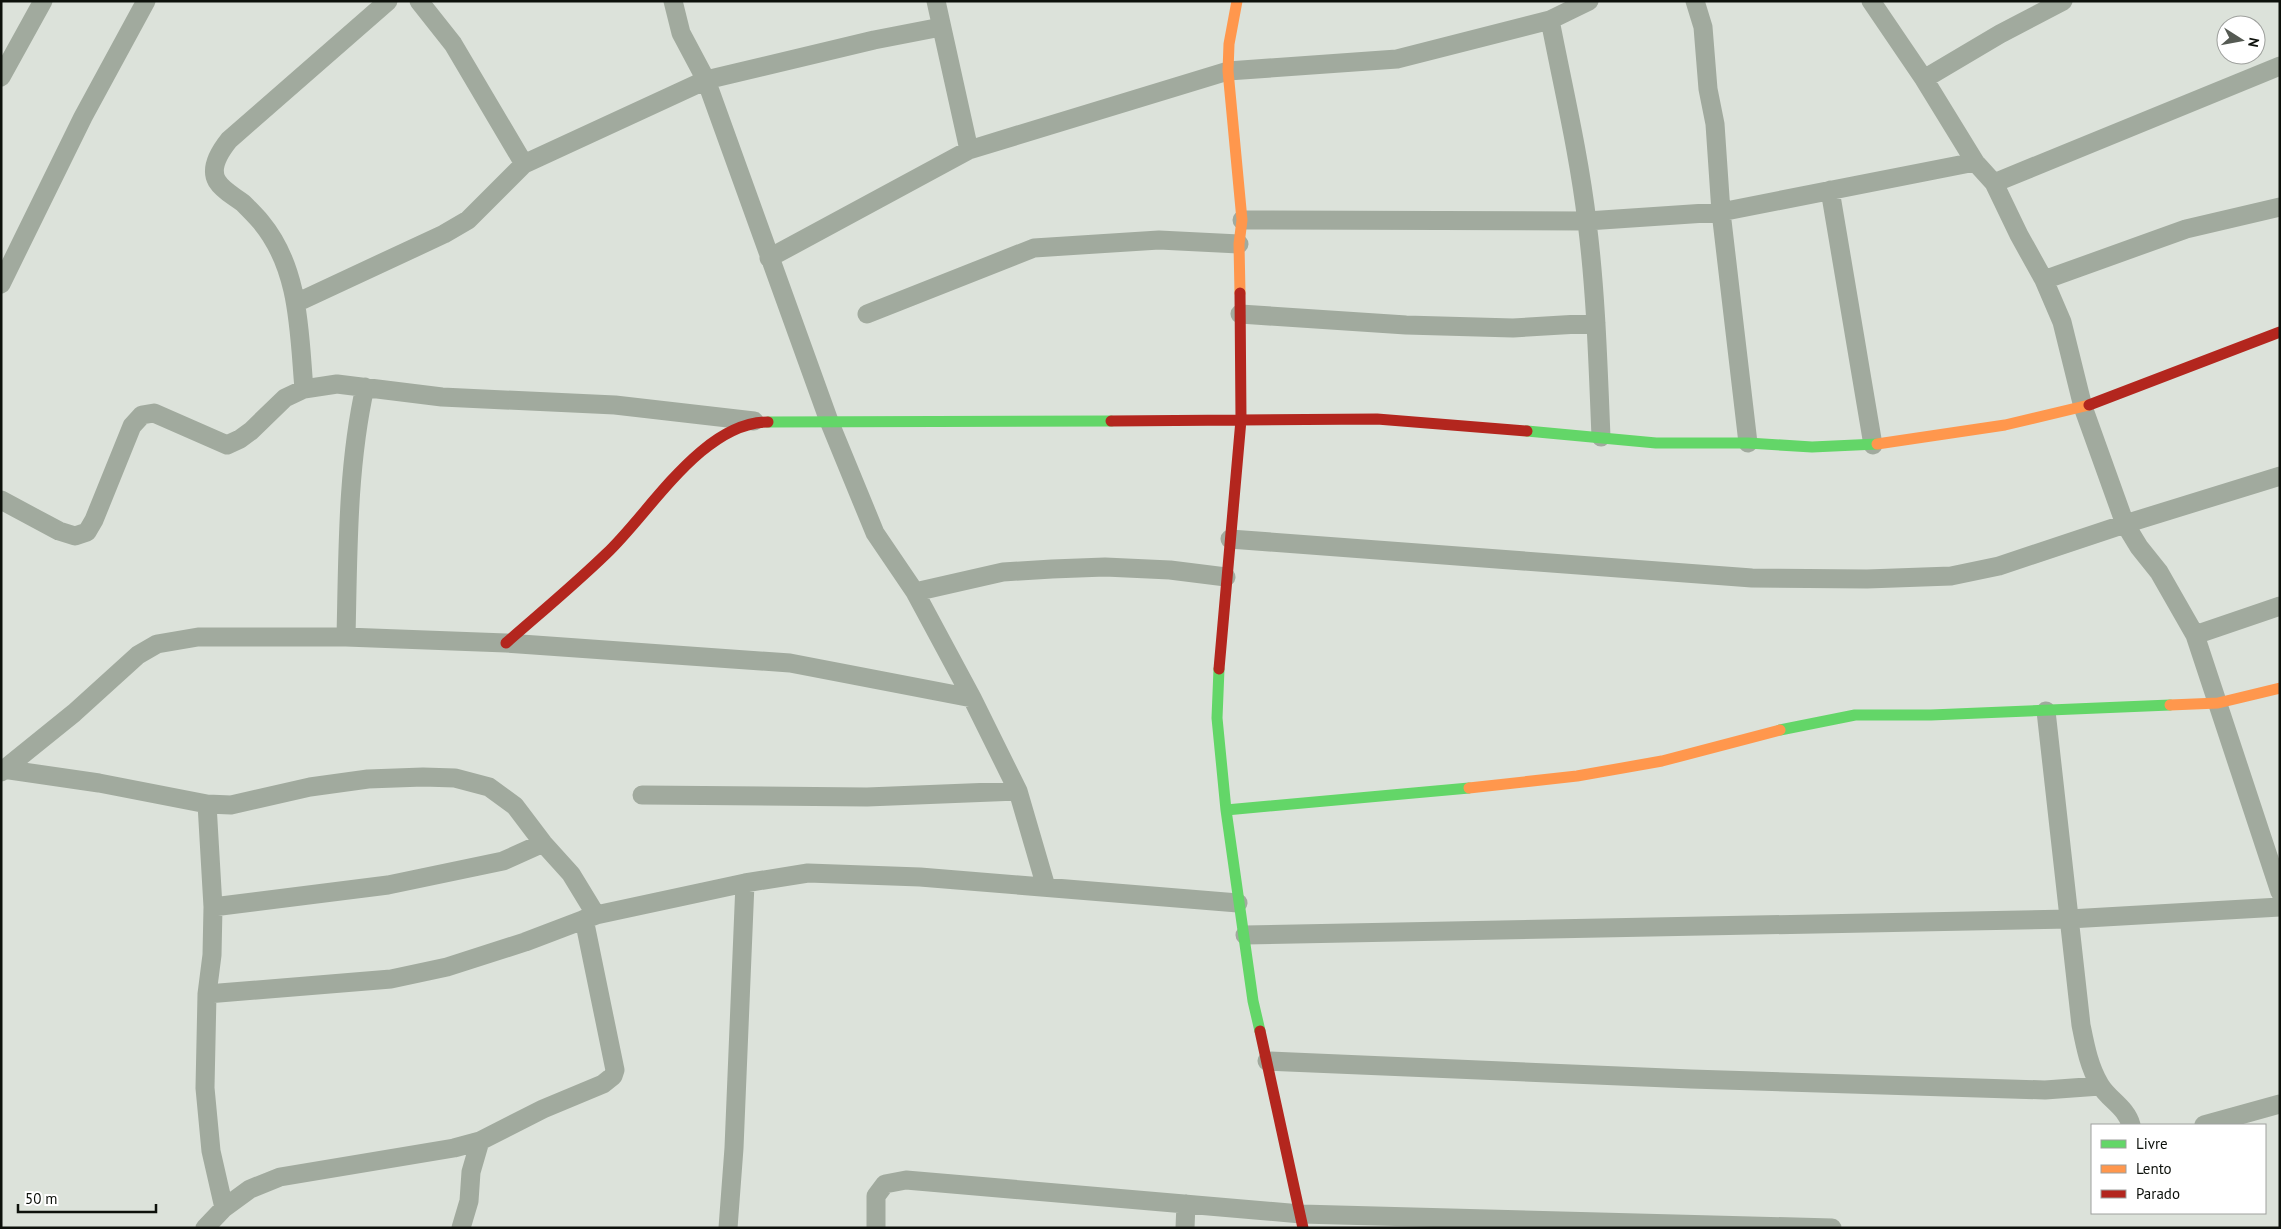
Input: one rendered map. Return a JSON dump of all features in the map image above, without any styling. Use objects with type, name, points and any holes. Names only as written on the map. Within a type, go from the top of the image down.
[{"type":"street","points":[[1,77],[43,1]]},
{"type":"street","points":[[1,284],[82,117],[146,1]]},
{"type":"street","points":[[304,389],[296,303],[287,267],[262,223],[243,203],[225,191],[216,180],[214,170],[219,152],[236,134],[388,1]]},
{"type":"street","points":[[419,1],[453,44],[524,164]]},
{"type":"street","points":[[673,1],[680,33],[706,80],[829,421],[875,533],[915,592],[972,698],[1018,791],[1046,887]]},
{"type":"street","points":[[936,1],[968,150]]},
{"type":"street","points":[[1237,1],[1229,44],[1228,71],[1242,220],[1239,244],[1241,420],[1226,576],[1217,718],[1226,810],[1238,903],[1245,934],[1253,1002],[1302,1221]]},
{"type":"street","points":[[769,258],[968,150],[1228,71],[1397,59],[1550,20],[1589,1]]},
{"type":"street","points":[[1694,1],[1703,27],[1708,90],[1715,124],[1721,212],[1748,443]]},
{"type":"street","points":[[1871,1],[1924,79],[1975,162],[1994,182],[2019,235],[2044,280],[2062,322],[2083,407],[2125,524],[2139,547],[2159,572],[2194,635],[2280,892]]},
{"type":"street","points":[[1924,79],[2000,34],[2063,1]]},
{"type":"street","points":[[1550,20],[1569,113],[1587,221],[1596,323],[1601,437]]},
{"type":"street","points":[[296,303],[435,238],[468,220],[524,164],[706,80],[874,40],[941,27]]},
{"type":"street","points":[[1994,182],[2280,66]]},
{"type":"street","points":[[1242,220],[1587,221],[1721,212],[1975,162]]},
{"type":"street","points":[[1830,190],[1873,445]]},
{"type":"street","points":[[2044,280],[2186,228],[2280,207]]},
{"type":"street","points":[[867,314],[1034,248],[1159,240],[1239,244]]},
{"type":"street","points":[[1240,314],[1406,325],[1513,328],[1596,323]]},
{"type":"street","points":[[1,500],[60,531],[75,536],[87,532],[94,520],[132,426],[142,415],[154,413],[227,445],[240,440],[285,398],[304,389],[337,384],[442,397],[615,405],[758,422],[1377,419],[1656,442],[1748,443],[1812,447],[1873,445],[2005,425],[2083,407],[2280,332]]},
{"type":"street","points":[[346,637],[353,470],[357,422],[365,387]]},
{"type":"street","points":[[506,643],[608,553],[663,489],[705,449],[728,433],[758,422]]},
{"type":"street","points":[[1230,539],[1752,578],[1867,579],[1952,576],[1999,566],[2125,524],[2280,476]]},
{"type":"street","points":[[915,592],[1003,572],[1105,568],[1170,570],[1226,576]]},
{"type":"street","points":[[2194,635],[2280,606]]},
{"type":"street","points":[[2,771],[74,713],[138,655],[157,644],[198,637],[346,637],[506,643],[790,663],[972,698]]},
{"type":"street","points":[[1226,810],[1453,790],[1577,776],[1662,761],[1792,727],[1855,715],[2046,711],[2218,703],[2280,688]]},
{"type":"street","points":[[2046,711],[2081,1025],[2086,1053],[2100,1086],[2125,1112],[2130,1124]]},
{"type":"street","points":[[2,771],[99,783],[207,804],[231,805],[310,787],[368,779],[455,778],[489,787],[515,806],[543,843],[571,874],[590,917],[615,1070],[613,1076],[603,1084],[543,1109],[480,1141],[454,1148],[280,1177],[250,1189],[224,1208],[205,1228]]},
{"type":"street","points":[[642,794],[867,797],[1018,791]]},
{"type":"street","points":[[207,804],[213,907],[212,955],[207,994],[205,1088],[211,1151],[224,1208]]},
{"type":"street","points":[[213,907],[388,884],[503,861],[543,843]]},
{"type":"street","points":[[207,994],[391,979],[464,961],[525,942],[590,917],[745,883],[808,873],[920,877],[1238,903]]},
{"type":"street","points":[[728,1228],[734,1148],[745,883]]},
{"type":"street","points":[[1245,934],[2069,918],[2280,907]]},
{"type":"street","points":[[1267,1061],[1868,1085],[2046,1090],[2100,1086]]},
{"type":"street","points":[[2208,1124],[2280,1104]]},
{"type":"street","points":[[462,1228],[469,1201],[471,1172],[480,1141]]},
{"type":"street","points":[[876,1228],[876,1196],[885,1184],[906,1180],[1186,1204],[1302,1221],[1832,1228]]},
{"type":"street","points":[[1185,1228],[1186,1204]]},
{"type":"traffic: fast","points":[[768,422],[1111,421]]},
{"type":"traffic: fast","points":[[1527,431],[1656,443],[1748,443],[1812,447],[1877,444]]},
{"type":"traffic: fast","points":[[1219,669],[1217,718],[1226,810],[1253,1001],[1260,1031]]},
{"type":"traffic: fast","points":[[1780,730],[1855,715],[1931,715],[2170,705]]},
{"type":"traffic: fast","points":[[1226,810],[1469,788]]},
{"type":"traffic: slow","points":[[1237,1],[1229,44],[1228,71],[1242,220],[1239,244],[1240,293]]},
{"type":"traffic: slow","points":[[1877,444],[2005,425],[2089,405]]},
{"type":"traffic: slow","points":[[2170,705],[2218,703],[2280,688]]},
{"type":"traffic: slow","points":[[1469,788],[1577,776],[1662,761],[1780,730]]},
{"type":"traffic: jam","points":[[1219,669],[1241,420],[1240,293]]},
{"type":"traffic: jam","points":[[2089,405],[2280,332]]},
{"type":"traffic: jam","points":[[1111,421],[1377,419],[1527,431]]},
{"type":"traffic: jam","points":[[506,643],[606,554],[678,473],[699,453],[721,437],[744,426],[768,422]]},
{"type":"traffic: jam","points":[[1260,1031],[1303,1228]]}]
